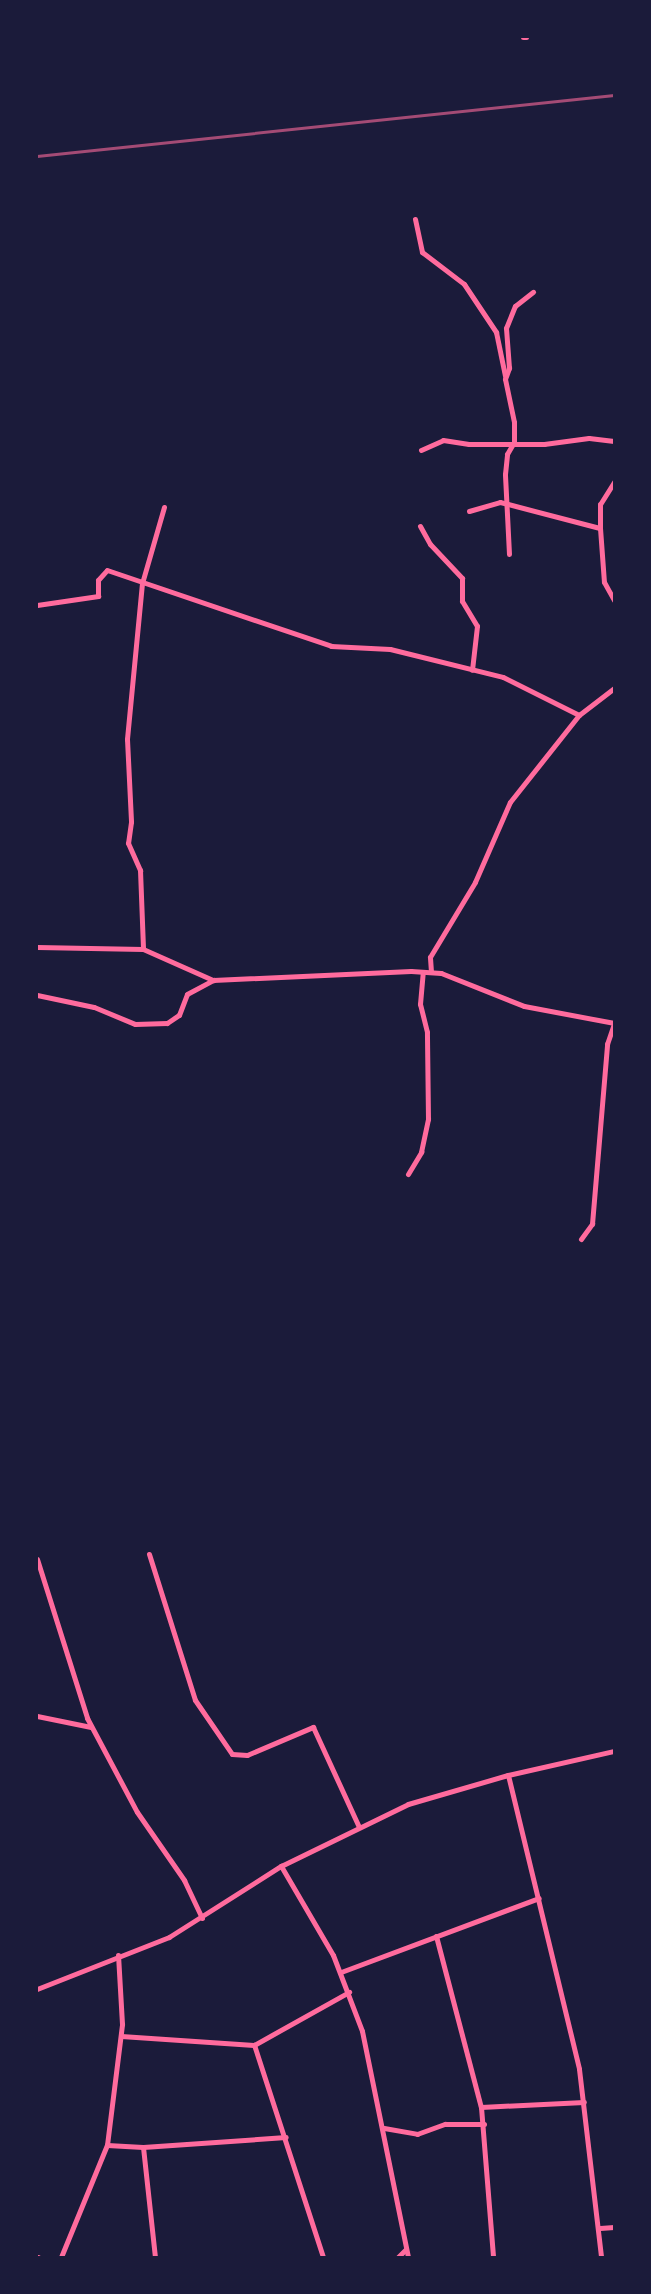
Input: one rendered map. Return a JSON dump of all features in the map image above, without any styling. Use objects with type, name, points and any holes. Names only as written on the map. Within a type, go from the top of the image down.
[{"type":"street","points":[[415,219],[422,252],[464,284],[496,332],[514,442],[507,454],[509,554]]},
{"type":"street","points":[[505,379],[509,315],[533,292]]},
{"type":"street","points":[[421,450],[443,440],[544,444],[589,438],[614,441]]},
{"type":"street","points":[[614,482],[600,504],[604,582],[614,600]]},
{"type":"street","points":[[469,511],[506,503],[600,528]]},
{"type":"street","points":[[143,949],[139,936],[140,870],[128,843],[131,822],[127,739],[142,583],[164,507]]},
{"type":"street","points":[[420,526],[430,544],[462,578],[462,601],[477,626],[472,670]]},
{"type":"street","points":[[37,605],[98,596],[99,580],[107,570],[191,596],[279,631],[331,646],[390,649],[503,677],[579,715]]},
{"type":"street","points":[[431,972],[430,957],[475,881],[510,802],[579,715],[614,688]]},
{"type":"street","points":[[37,947],[143,949],[213,980],[431,972],[524,1006],[614,1024],[607,1044],[592,1224],[581,1239]]},
{"type":"street","points":[[408,1174],[421,1152],[428,1119],[427,1032],[420,1004],[423,972]]},
{"type":"street","points":[[37,995],[94,1007],[135,1024],[167,1023],[179,1015],[187,994],[213,980]]},
{"type":"street","points":[[149,1554],[195,1700],[232,1754],[247,1755],[313,1727],[359,1827]]},
{"type":"street","points":[[37,1559],[91,1727],[137,1812],[184,1880],[202,1918]]},
{"type":"street","points":[[37,1716],[91,1727]]},
{"type":"street","points":[[37,1989],[169,1937],[281,1866],[408,1804],[508,1775],[614,1751]]},
{"type":"street","points":[[508,1775],[539,1898],[584,2102],[600,2228],[601,2257]]},
{"type":"street","points":[[281,1866],[341,1972],[349,1992],[384,2128],[408,2257]]},
{"type":"street","points":[[341,1972],[539,1898]]},
{"type":"street","points":[[436,1936],[481,2107],[493,2257]]},
{"type":"street","points":[[61,2257],[107,2145],[121,2036],[118,1955]]},
{"type":"street","points":[[121,2036],[254,2045],[349,1992]]},
{"type":"street","points":[[254,2045],[323,2257]]},
{"type":"street","points":[[481,2107],[584,2102]]},
{"type":"street","points":[[384,2128],[417,2134],[445,2124],[484,2124]]},
{"type":"street","points":[[107,2145],[143,2147],[286,2137]]},
{"type":"street","points":[[143,2147],[155,2257]]},
{"type":"street","points":[[600,2228],[614,2227]]},
{"type":"street","points":[[398,2257],[406,2249]]},
{"type":"railway","points":[[37,156],[614,95]]}]
